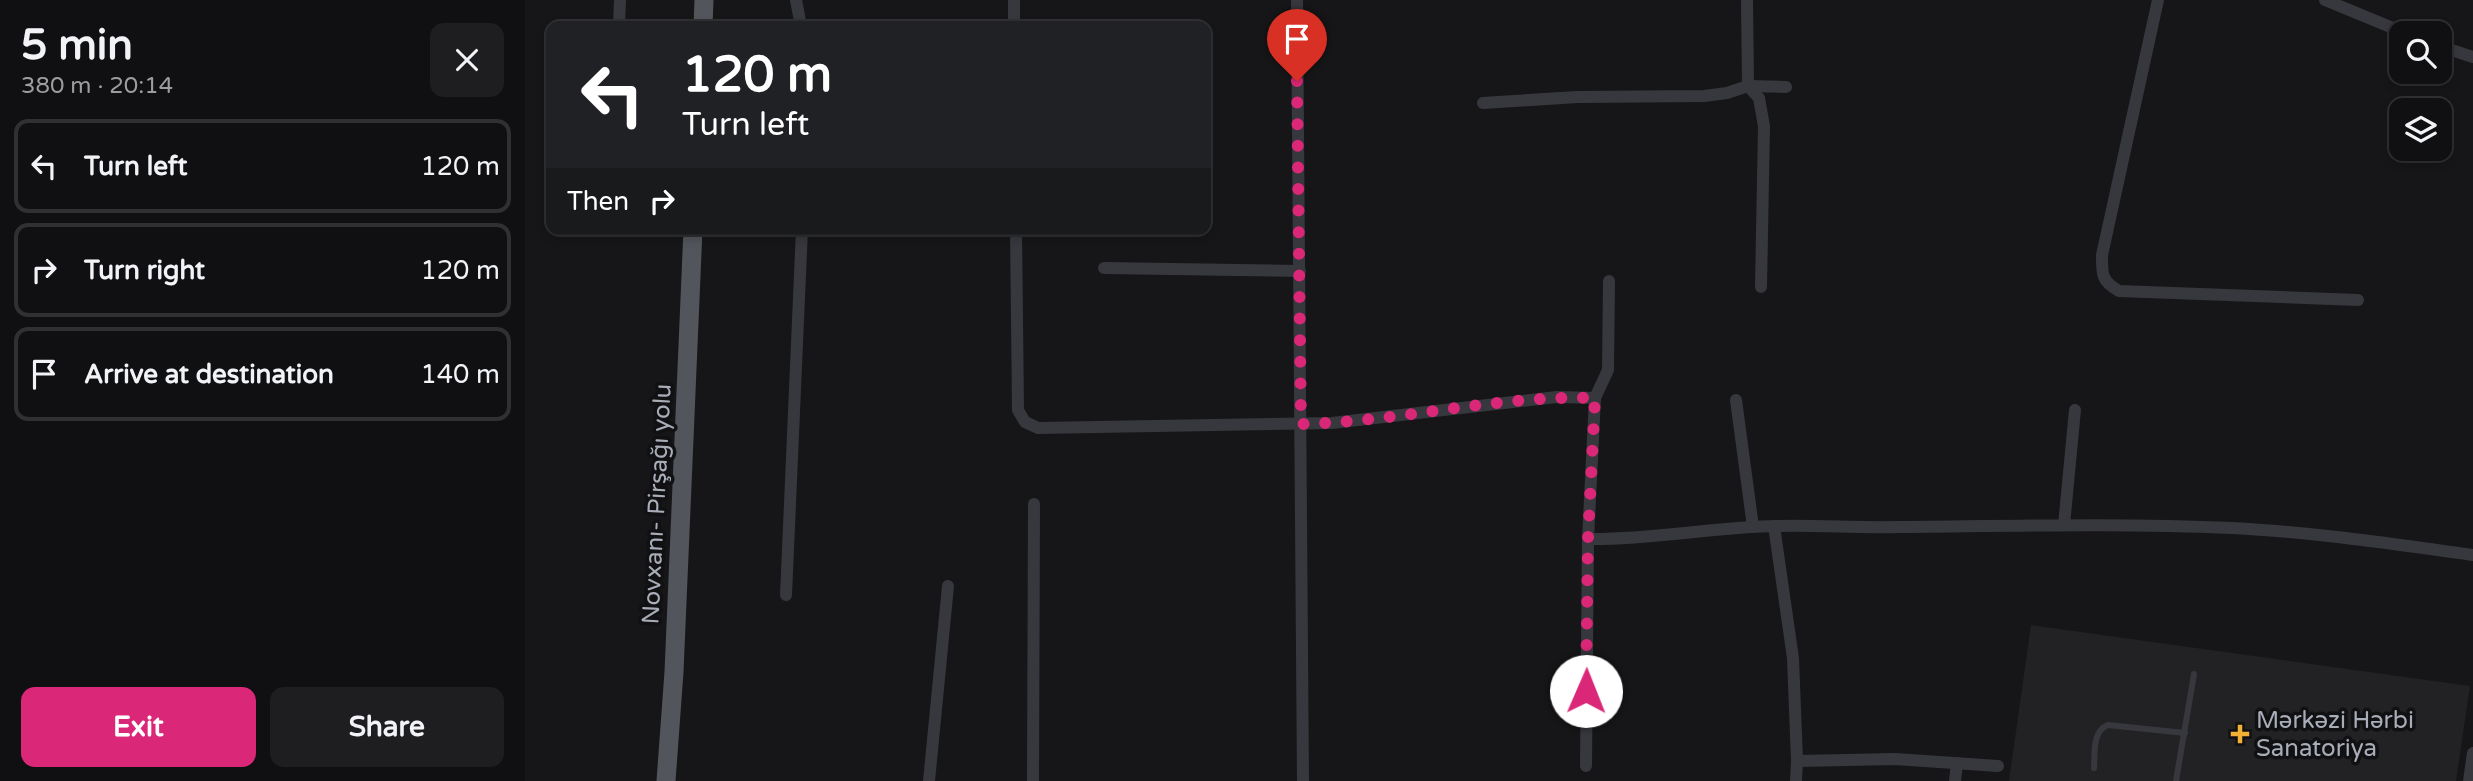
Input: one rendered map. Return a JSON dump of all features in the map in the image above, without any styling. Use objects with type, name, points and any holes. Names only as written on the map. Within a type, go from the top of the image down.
[{"type":"main road","points":[[703,0],[703,21]]},
{"type":"main road","name":"Novxanı- Pirşağı yolu","points":[[666,781],[675,646],[693,235]]},
{"type":"street","points":[[619,21],[620,0]]},
{"type":"street","points":[[796,0],[800,21]]},
{"type":"street","points":[[1014,0],[1014,21]]},
{"type":"street","points":[[1297,0],[1303,781]]},
{"type":"street","points":[[1747,0],[1748,86],[1759,97],[1764,126],[1761,287]]},
{"type":"street","points":[[2158,0],[2102,255],[2102,272],[2107,284],[2119,291],[2358,300]]},
{"type":"street","points":[[2325,0],[2389,26]]},
{"type":"street","points":[[2452,50],[2473,57]]},
{"type":"street","points":[[1483,103],[1577,97],[1704,96],[1727,93],[1748,86],[1786,87]]},
{"type":"street","points":[[786,595],[802,235]]},
{"type":"street","points":[[1016,235],[1018,410],[1025,422],[1038,428],[1301,424],[1380,419],[1557,397],[1595,398]]},
{"type":"street","points":[[1104,268],[1300,271]]},
{"type":"street","points":[[1586,766],[1588,539],[1595,398],[1608,370],[1609,281]]},
{"type":"street","points":[[1735,400],[1753,527]]},
{"type":"street","points":[[2064,525],[2075,410]]},
{"type":"street","points":[[1033,781],[1034,504]]},
{"type":"street","points":[[1588,539],[1630,540],[1774,526],[2064,525],[2230,528],[2369,541],[2473,555]]},
{"type":"street","points":[[1774,526],[1793,658],[1796,781]]},
{"type":"street","points":[[929,781],[948,586]]},
{"type":"street","points":[[2469,781],[2473,753]]},
{"type":"street","points":[[1797,761],[1895,759],[1998,766]]},
{"type":"street","points":[[1955,781],[1957,763]]},
{"type":"lane","points":[[2176,781],[2194,674]]},
{"type":"lane","points":[[2094,768],[2097,734],[2101,727],[2108,725],[2185,733]]},
{"type":"shaded area","name":"Mərkəzi Hərbi Sanatoriya","points":[[2031,625],[2470,686],[2456,781],[2009,781]]},
{"type":"place","name":"Mərkəzi Hərbi Sanatoriya","points":[[2240,734]]},
{"type":"route","points":[[1297,81],[1301,424],[1380,419],[1557,397],[1595,398],[1588,539],[1586,691]]}]
